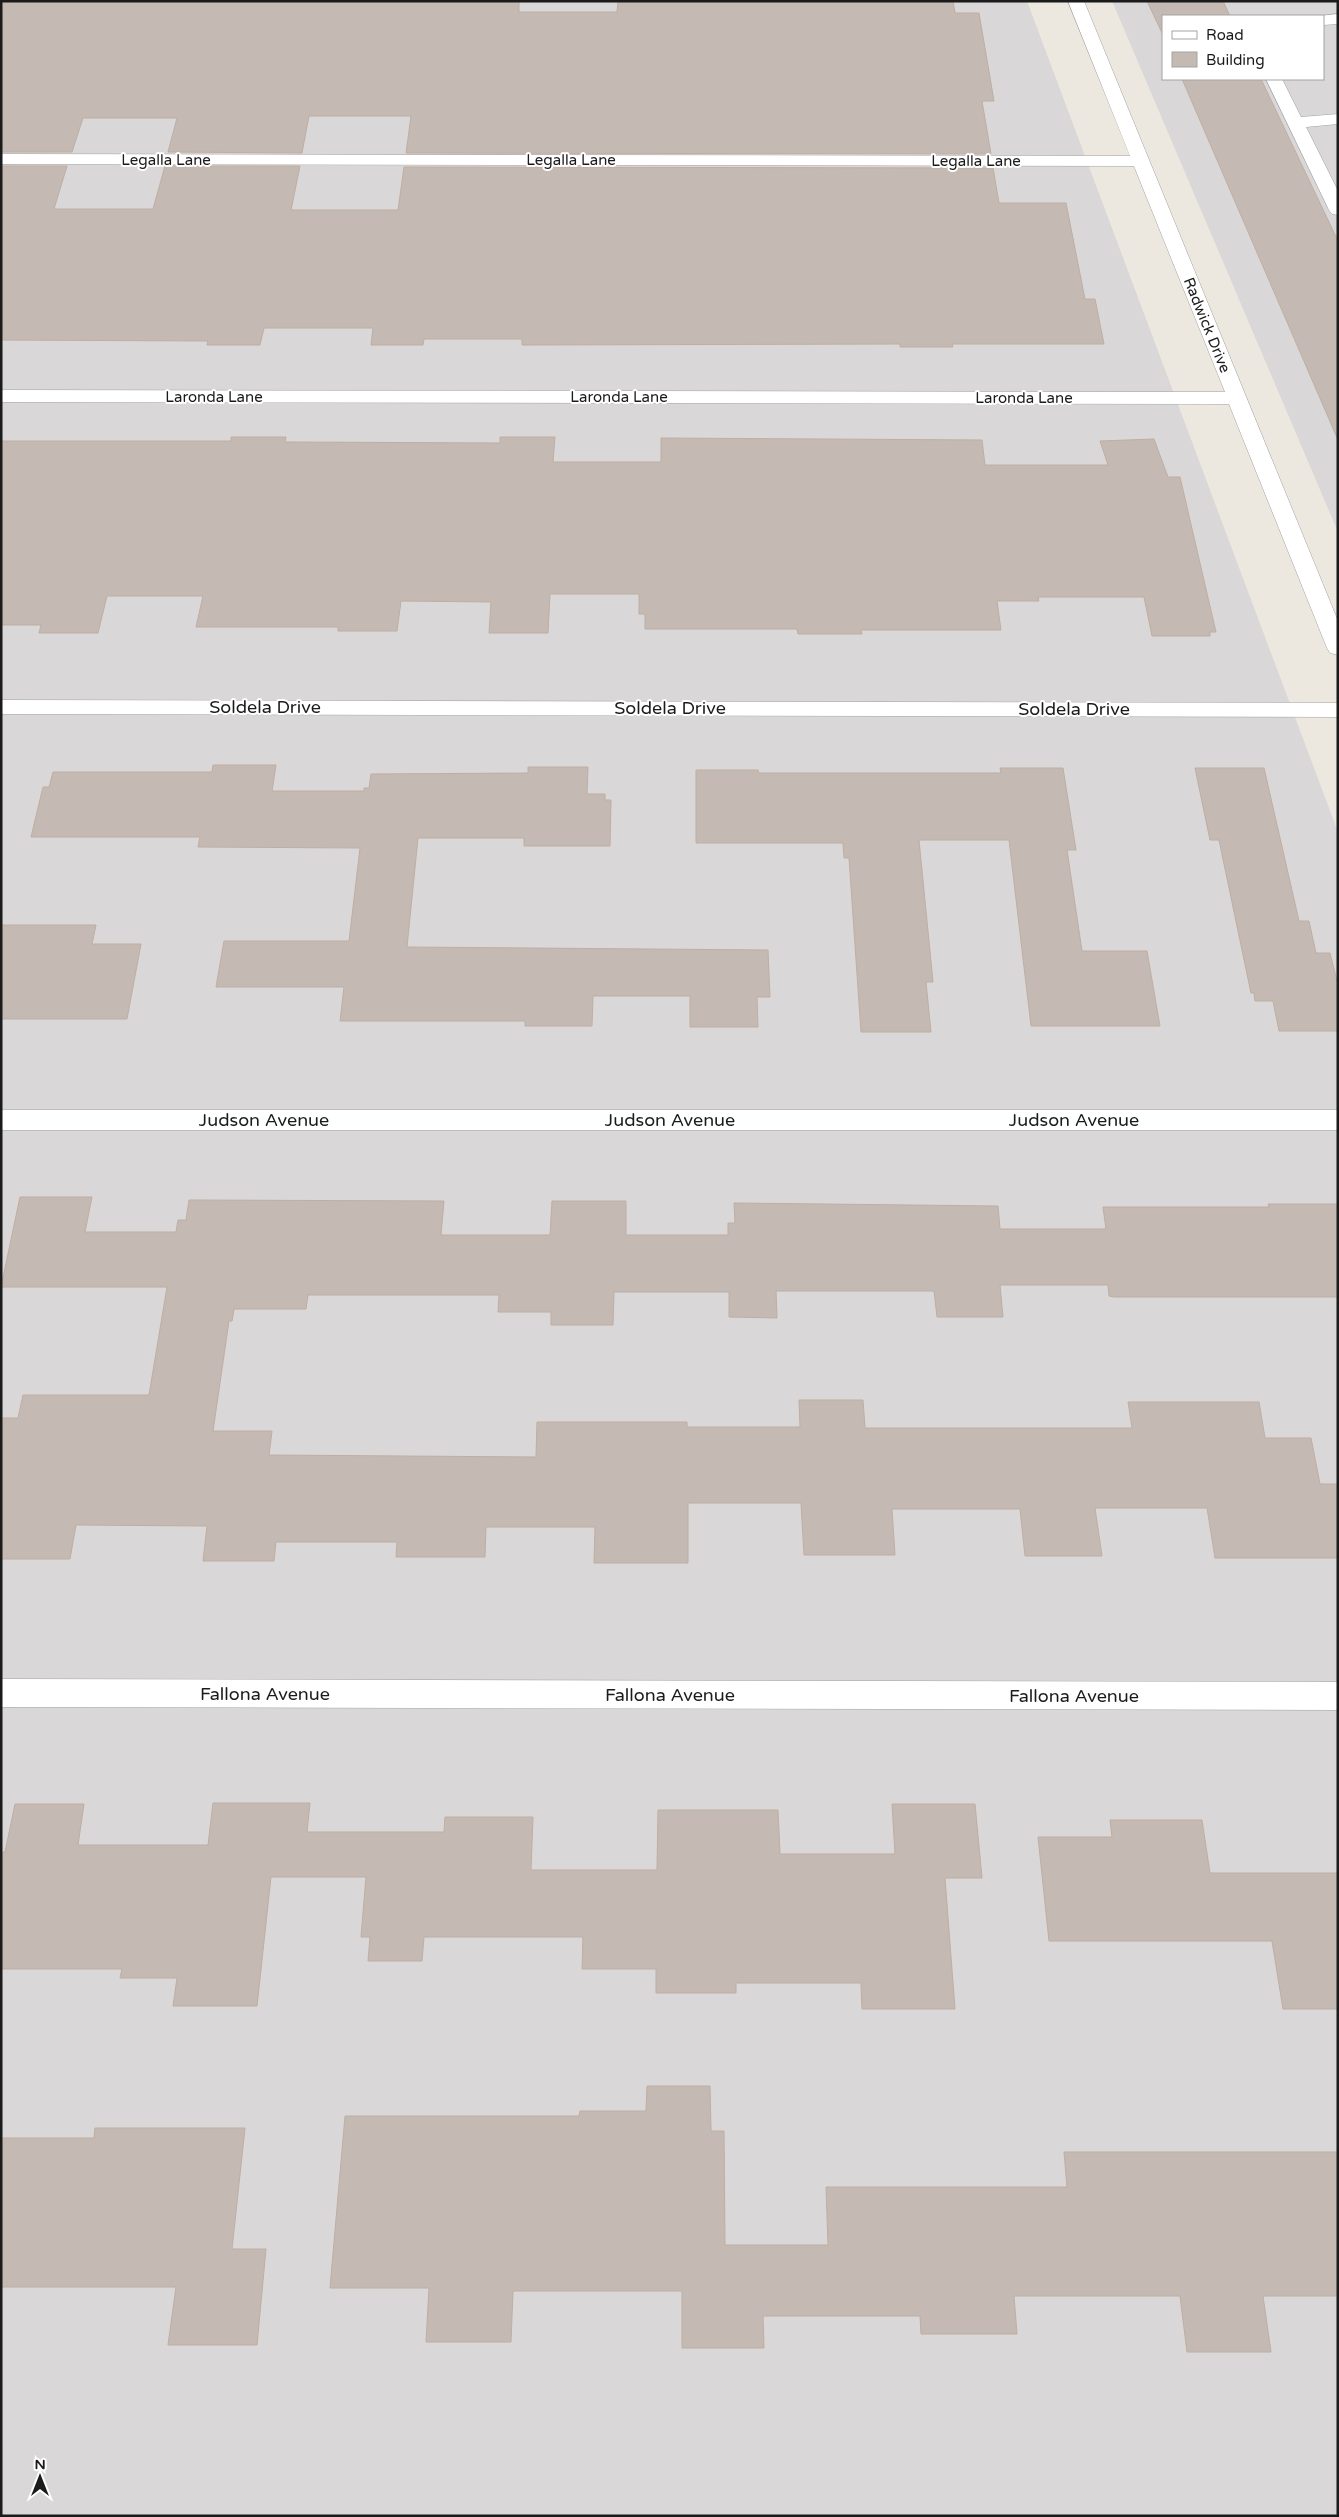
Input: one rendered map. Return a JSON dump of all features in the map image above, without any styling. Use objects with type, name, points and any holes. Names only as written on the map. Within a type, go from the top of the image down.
[{"type":"street","name":"Radwick Drive","points":[[1076,1],[1338,648]]},
{"type":"street","points":[[1324,20],[1338,19]]},
{"type":"street","points":[[1274,80],[1296,124],[1332,185],[1338,210]]},
{"type":"street","points":[[1296,124],[1338,119]]},
{"type":"street","name":"Legalla Lane","points":[[1,159],[1141,161]]},
{"type":"street","name":"Laronda Lane","points":[[1,396],[1236,398]]},
{"type":"street","name":"Soldela Drive","points":[[1,707],[1338,710]]},
{"type":"street","name":"Judson Avenue","points":[[1,1120],[1338,1120]]},
{"type":"street","name":"Fallona Avenue","points":[[1,1693],[1338,1696]]},
{"type":"shaded area","points":[[1,1],[1027,1],[1338,832],[1338,2516],[1,2516]]},
{"type":"shaded area","points":[[1112,1],[1338,1],[1338,532]]},
{"type":"building","points":[[1,1],[519,1],[519,12],[617,12],[618,1],[953,1],[955,13],[979,13],[994,101],[982,101],[991,154],[406,153],[411,116],[309,116],[302,153],[168,152],[177,118],[83,118],[72,152],[1,152]]},
{"type":"building","points":[[1147,1],[1223,1],[1230,15],[1162,15],[1162,33]]},
{"type":"building","points":[[1182,80],[1261,80],[1338,241],[1338,440]]},
{"type":"building","points":[[1,166],[67,166],[54,209],[153,209],[165,166],[300,166],[291,210],[398,210],[404,167],[993,168],[999,203],[1066,203],[1085,299],[1095,299],[1104,344],[952,344],[953,347],[900,347],[900,344],[522,345],[522,339],[424,339],[423,345],[371,345],[373,328],[264,328],[260,345],[207,345],[208,341],[1,340]]},
{"type":"building","points":[[231,437],[286,437],[285,442],[500,443],[500,437],[555,437],[553,462],[661,462],[661,438],[982,440],[985,465],[1108,465],[1100,441],[1154,439],[1168,477],[1180,477],[1216,632],[1210,632],[1210,636],[1152,636],[1144,597],[1038,597],[1039,601],[997,601],[1001,630],[861,630],[862,634],[798,634],[797,629],[645,629],[645,614],[639,614],[639,594],[550,594],[548,633],[489,633],[491,602],[401,601],[397,631],[338,631],[338,627],[196,627],[203,596],[107,596],[98,633],[39,633],[41,625],[1,625],[1,441],[231,441]]},
{"type":"building","points":[[213,765],[276,765],[272,791],[364,791],[364,788],[369,788],[371,774],[528,773],[528,767],[588,767],[587,794],[605,794],[605,800],[611,800],[610,846],[524,846],[524,838],[418,838],[407,947],[768,950],[770,997],[757,997],[758,1027],[690,1027],[690,996],[593,996],[592,1026],[525,1026],[525,1021],[340,1021],[344,987],[216,987],[224,941],[349,941],[360,848],[198,847],[200,837],[31,837],[43,787],[49,787],[53,772],[212,772]]},
{"type":"building","points":[[1000,768],[1063,768],[1076,850],[1067,850],[1082,951],[1147,951],[1160,1026],[1031,1026],[1009,840],[919,840],[933,982],[926,982],[931,1032],[861,1032],[849,858],[844,858],[843,843],[696,843],[696,770],[758,770],[759,773],[1001,773]]},
{"type":"building","points":[[1195,768],[1264,768],[1299,921],[1309,921],[1316,953],[1330,953],[1338,985],[1338,1031],[1279,1031],[1273,1001],[1255,1001],[1254,993],[1251,993],[1219,840],[1210,840]]},
{"type":"building","points":[[1,925],[96,925],[92,944],[141,944],[127,1019],[1,1019]]},
{"type":"building","points":[[20,1197],[92,1197],[85,1232],[176,1232],[178,1220],[186,1220],[189,1200],[444,1201],[441,1235],[550,1235],[552,1201],[626,1201],[626,1235],[728,1235],[728,1223],[735,1223],[734,1203],[998,1206],[1000,1229],[1106,1229],[1103,1207],[1269,1207],[1268,1204],[1338,1204],[1338,1297],[1114,1297],[1109,1296],[1108,1285],[1000,1285],[1003,1317],[937,1317],[934,1291],[776,1291],[777,1318],[729,1317],[729,1292],[614,1292],[613,1325],[551,1325],[551,1312],[498,1312],[499,1295],[308,1295],[306,1309],[234,1309],[232,1321],[229,1321],[213,1431],[272,1431],[269,1455],[536,1457],[537,1422],[687,1422],[687,1427],[800,1427],[799,1400],[863,1400],[865,1428],[1132,1428],[1128,1402],[1259,1402],[1265,1438],[1311,1438],[1320,1484],[1338,1484],[1338,1558],[1215,1558],[1207,1508],[1095,1508],[1102,1556],[1025,1556],[1020,1509],[892,1509],[895,1555],[804,1555],[801,1503],[688,1503],[688,1563],[594,1563],[595,1527],[486,1527],[485,1557],[396,1557],[397,1542],[276,1542],[274,1561],[203,1561],[207,1526],[76,1525],[70,1559],[1,1559],[1,1418],[18,1418],[23,1395],[149,1395],[167,1287],[1,1287]]},
{"type":"building","points":[[213,1803],[310,1803],[307,1832],[444,1832],[445,1817],[533,1817],[531,1870],[657,1870],[658,1810],[778,1810],[780,1854],[895,1854],[892,1804],[975,1804],[982,1878],[945,1878],[955,2009],[862,2009],[861,1983],[736,1983],[736,1993],[656,1993],[656,1969],[582,1969],[583,1937],[424,1937],[422,1961],[368,1961],[370,1937],[361,1937],[366,1877],[271,1877],[257,2006],[173,2006],[177,1978],[120,1978],[122,1969],[1,1969],[1,1852],[5,1852],[15,1804],[84,1804],[78,1845],[208,1845]]},
{"type":"building","points":[[1110,1820],[1202,1820],[1210,1873],[1338,1873],[1338,2009],[1283,2009],[1272,1941],[1049,1941],[1038,1837],[1112,1837]]},
{"type":"building","points":[[647,2086],[710,2086],[711,2131],[724,2131],[725,2245],[828,2245],[826,2187],[1067,2187],[1064,2152],[1338,2152],[1338,2296],[1263,2296],[1271,2352],[1187,2352],[1180,2296],[1014,2296],[1017,2334],[921,2334],[920,2316],[763,2316],[764,2348],[682,2348],[682,2291],[513,2291],[511,2342],[426,2342],[429,2288],[330,2288],[345,2116],[579,2116],[580,2111],[646,2111]]},
{"type":"building","points":[[95,2128],[245,2128],[232,2249],[266,2249],[257,2345],[168,2345],[176,2287],[1,2287],[1,2138],[94,2138]]}]
